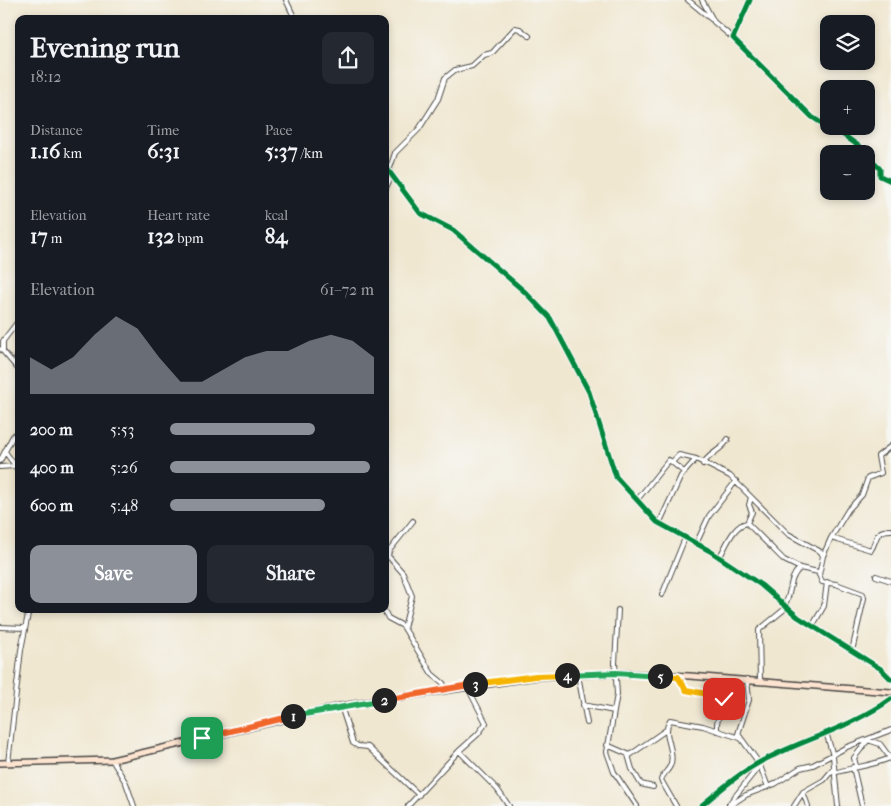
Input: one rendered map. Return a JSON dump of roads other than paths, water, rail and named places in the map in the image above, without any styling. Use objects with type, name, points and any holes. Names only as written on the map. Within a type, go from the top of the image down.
[{"type":"main road","points":[[0,763],[112,760],[340,706],[536,676],[616,673],[747,679],[891,692]]},
{"type":"street","points":[[286,0],[293,15]]},
{"type":"street","points":[[688,0],[759,62],[798,105],[828,128],[842,134],[862,149],[880,168],[880,176],[891,181]]},
{"type":"street","points":[[702,0],[714,22]]},
{"type":"street","points":[[733,38],[750,0]]},
{"type":"street","points":[[529,36],[520,29],[515,28],[492,53],[484,55],[472,66],[455,70],[447,75],[443,80],[438,99],[418,129],[392,157],[389,171],[422,216],[454,230],[525,292],[550,318],[588,392],[616,477],[659,524],[696,544],[761,585],[785,607],[885,672],[891,679]]},
{"type":"street","points":[[389,181],[394,177]]},
{"type":"street","points":[[15,325],[3,341],[1,350],[15,364]]},
{"type":"street","points":[[0,461],[15,436]]},
{"type":"street","points":[[703,464],[706,458],[725,444],[728,438]]},
{"type":"street","points":[[852,651],[864,595],[822,582],[819,574],[823,556],[831,538],[848,510],[862,495],[868,478],[874,474],[881,474],[878,456],[891,446]]},
{"type":"street","points":[[6,453],[15,466]]},
{"type":"street","points":[[672,462],[679,455],[696,459],[727,474],[788,534],[804,545],[819,551],[823,556]]},
{"type":"street","points":[[659,524],[684,472],[696,459]]},
{"type":"street","points":[[637,500],[669,460],[684,472]]},
{"type":"street","points":[[0,467],[15,466]]},
{"type":"street","points":[[696,544],[709,516],[736,481]]},
{"type":"street","points":[[719,558],[732,534],[742,524],[747,523],[752,512],[750,505],[751,497]]},
{"type":"street","points":[[389,554],[413,521]]},
{"type":"street","points":[[747,523],[784,560],[819,574]]},
{"type":"street","points":[[831,538],[871,550],[876,534],[881,531],[891,530]]},
{"type":"street","points":[[662,595],[685,538]]},
{"type":"street","points":[[389,557],[393,565],[403,573],[412,594],[403,626]]},
{"type":"street","points":[[760,681],[759,630],[785,607],[790,597],[791,581],[800,568]]},
{"type":"street","points":[[876,576],[891,581]]},
{"type":"street","points":[[813,625],[824,606],[827,582]]},
{"type":"street","points":[[618,610],[614,712],[607,745],[614,772],[637,806]]},
{"type":"street","points":[[8,763],[24,628],[28,613]]},
{"type":"street","points":[[386,613],[388,618],[403,626],[431,672],[443,683],[446,690]]},
{"type":"street","points":[[0,627],[24,628]]},
{"type":"street","points":[[578,675],[587,723]]},
{"type":"street","points":[[678,677],[686,690],[724,698],[717,723],[717,731]]},
{"type":"street","points":[[747,679],[749,700],[738,733],[759,764],[768,787]]},
{"type":"street","points":[[408,806],[460,750],[478,734],[486,723],[467,686]]},
{"type":"street","points":[[702,806],[727,784],[759,764],[891,700]]},
{"type":"street","points":[[583,704],[614,712]]},
{"type":"street","points":[[340,706],[353,744],[368,747],[419,795]]},
{"type":"street","points":[[628,755],[639,750],[666,730],[670,720],[675,719],[740,738]]},
{"type":"street","points":[[666,730],[672,761],[661,780],[675,804],[669,806]]},
{"type":"street","points":[[728,806],[746,795],[768,787],[800,768],[813,766],[848,747],[891,730]]},
{"type":"street","points":[[826,732],[833,756],[838,806]]},
{"type":"street","points":[[834,773],[855,767],[877,764],[890,758],[880,744],[868,740]]},
{"type":"street","points":[[862,806],[854,758],[868,740]]},
{"type":"street","points":[[607,745],[628,755],[632,769],[641,784],[653,787]]},
{"type":"street","points":[[460,750],[497,789],[509,806]]},
{"type":"street","points":[[112,760],[126,783],[134,806]]},
{"type":"street","points":[[728,806],[759,764]]},
{"type":"street","points":[[794,806],[803,792],[824,780],[834,768]]},
{"type":"street","points":[[803,792],[808,806]]},
{"type":"street","points":[[832,804],[836,800]]}]
